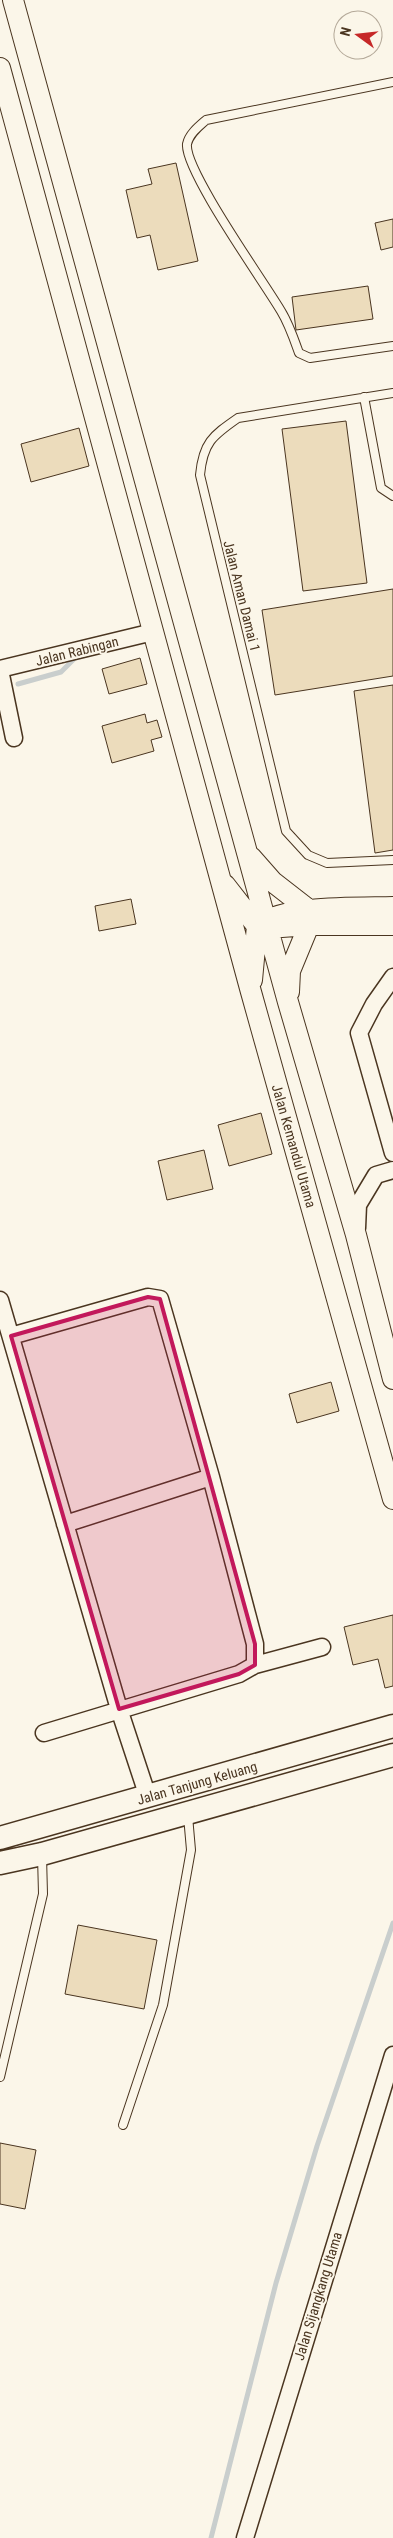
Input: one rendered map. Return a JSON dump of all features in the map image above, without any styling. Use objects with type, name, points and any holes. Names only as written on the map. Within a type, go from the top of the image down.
[{"type":"main road","points":[[370,1733],[393,1718]]},
{"type":"main road","name":"Jalan Tanjung Keluang","points":[[0,1838],[393,1726]]},
{"type":"main road","name":"Jalan Tanjung Keluang","points":[[0,1863],[42,1854],[188,1811],[393,1755]]},
{"type":"street","points":[[13,0],[248,853],[264,924],[356,1235],[393,1379]]},
{"type":"street","points":[[0,68],[251,992]]},
{"type":"street","name":"Jalan Rabingan","points":[[0,670],[153,632]]},
{"type":"street","points":[[0,670],[14,738]]},
{"type":"street","points":[[248,853],[273,882],[309,918],[393,925]]},
{"type":"street","points":[[220,878],[264,924]]},
{"type":"street","points":[[264,924],[393,907]]},
{"type":"street","points":[[288,1002],[290,971],[309,918]]},
{"type":"street","name":"Jalan Kemandul Utama","points":[[264,924],[251,992],[393,1499]]},
{"type":"street","points":[[393,977],[374,1004],[359,1032],[393,1153]]},
{"type":"street","points":[[356,1235],[358,1205],[376,1175],[393,1170]]},
{"type":"street","points":[[11,1336],[148,1297],[160,1300],[211,1477],[255,1644],[255,1665]]},
{"type":"street","points":[[0,1300],[118,1709],[148,1797]]},
{"type":"street","points":[[65,1524],[211,1477]]},
{"type":"street","points":[[44,1733],[118,1709],[239,1674],[255,1665],[322,1647]]},
{"type":"street","name":"Jalan Sijangkang Utama","points":[[245,2538],[393,2055]]},
{"type":"lane","points":[[393,82],[206,120],[194,130],[187,143],[188,153],[214,206],[282,313],[300,353],[310,358],[393,346]]},
{"type":"lane","name":"Jalan Aman Damai 1","points":[[393,393],[238,418],[217,432],[202,454],[200,475],[286,831],[308,855],[327,863],[393,860]]},
{"type":"lane","points":[[364,397],[381,488],[393,496]]},
{"type":"lane","points":[[123,2124],[163,2005],[191,1850],[188,1811]]},
{"type":"lane","points":[[0,2077],[42,1894],[42,1854]]},
{"type":"highlighted area","points":[[148,1297],[160,1299],[255,1644],[255,1665],[239,1674],[119,1709],[11,1336]]},
{"type":"building","points":[[176,163],[198,261],[158,270],[150,235],[137,238],[126,190],[152,184],[148,169]]},
{"type":"building","points":[[393,219],[393,247],[381,250],[375,223]]},
{"type":"building","points":[[368,286],[373,319],[296,330],[292,297]]},
{"type":"building","points":[[346,421],[367,583],[303,591],[282,429]]},
{"type":"building","points":[[79,428],[89,466],[31,482],[21,444]]},
{"type":"building","points":[[393,589],[393,676],[275,695],[262,610]]},
{"type":"building","points":[[140,658],[147,684],[109,694],[102,669]]},
{"type":"building","points":[[393,685],[393,850],[375,853],[354,691]]},
{"type":"building","points":[[145,714],[147,723],[157,720],[162,737],[151,740],[154,751],[112,763],[102,726]]},
{"type":"building","points":[[131,899],[136,924],[99,931],[95,906]]},
{"type":"building","points":[[261,1113],[272,1154],[229,1166],[218,1125]]},
{"type":"building","points":[[204,1150],[213,1189],[167,1200],[158,1161]]},
{"type":"building","points":[[331,1382],[339,1411],[297,1423],[289,1394]]},
{"type":"building","points":[[393,1615],[393,1686],[385,1688],[378,1659],[353,1665],[344,1627]]},
{"type":"building","points":[[78,1925],[157,1940],[144,2009],[65,1994]]},
{"type":"building","points":[[0,2143],[36,2150],[25,2209],[0,2204]]},
{"type":"waterway","points":[[18,684],[61,672],[73,660]]},
{"type":"waterway","points":[[211,2538],[276,2283],[317,2146],[393,1923]]}]
